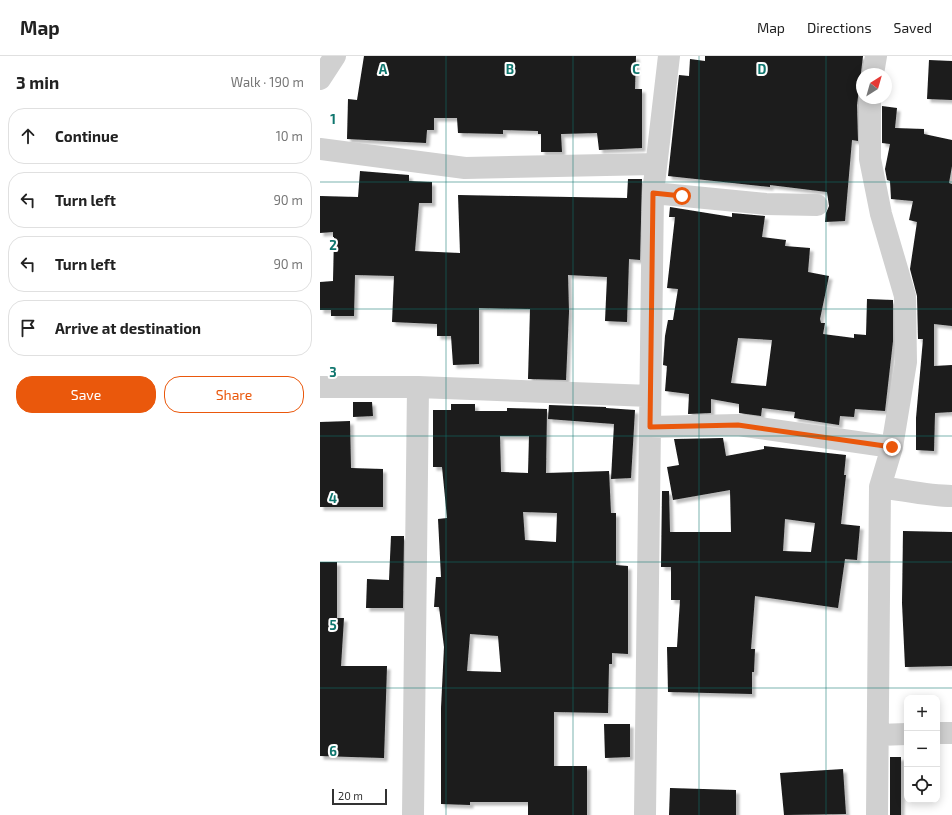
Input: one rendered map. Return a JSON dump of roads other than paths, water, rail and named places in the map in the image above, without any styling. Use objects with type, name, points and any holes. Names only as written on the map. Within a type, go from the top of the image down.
[{"type":"street","points":[[320,79],[335,56]]},
{"type":"street","points":[[645,815],[653,193],[655,164],[670,56]]},
{"type":"street","points":[[874,68],[876,56]]},
{"type":"street","points":[[870,104],[870,159],[881,214],[905,296],[906,362],[892,447],[880,487],[877,815]]},
{"type":"street","points":[[320,149],[465,168],[655,164]]},
{"type":"street","points":[[653,193],[766,204],[817,205]]},
{"type":"street","points":[[320,387],[418,387],[650,396]]},
{"type":"street","points":[[413,815],[418,387]]},
{"type":"street","points":[[650,427],[738,425],[892,447]]},
{"type":"street","points":[[880,487],[935,496],[952,496]]},
{"type":"street","points":[[940,733],[952,733]]},
{"type":"street","points":[[878,735],[904,734]]}]
